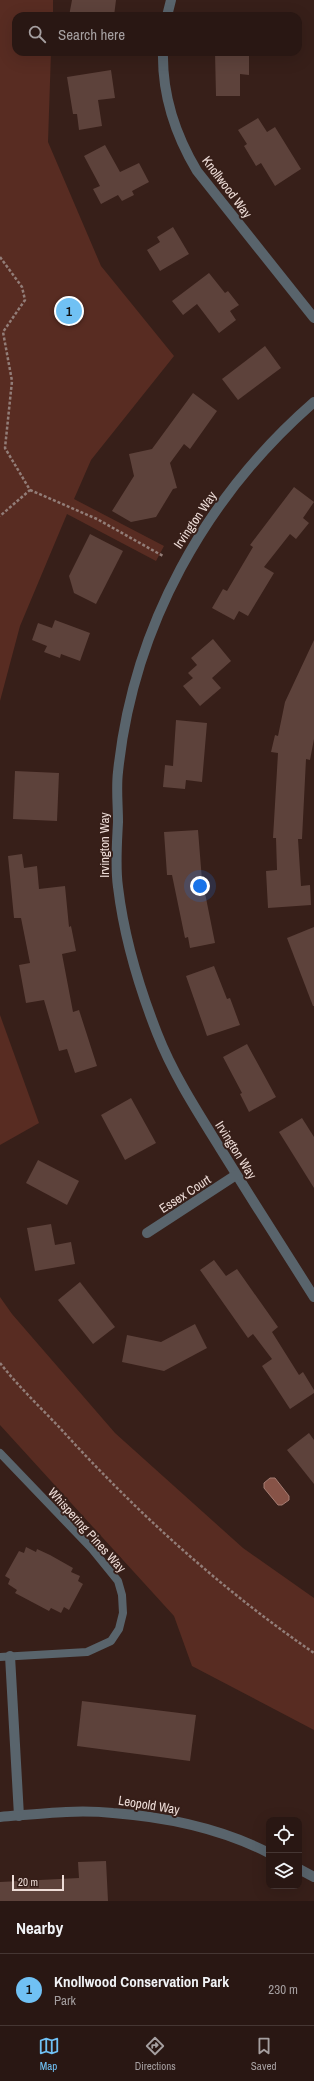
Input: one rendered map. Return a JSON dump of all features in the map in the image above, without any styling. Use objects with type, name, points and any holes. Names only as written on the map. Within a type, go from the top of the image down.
[{"type":"street","points":[[168,12],[171,0]]},
{"type":"street","name":"Knollwood Way","points":[[163,56],[166,94],[173,124],[184,149],[197,171],[314,318]]},
{"type":"street","name":"Irvington Way","points":[[314,402],[282,430],[237,482],[187,554],[152,627],[143,652],[130,702],[118,772],[117,884],[121,910],[139,983],[158,1035],[175,1072],[236,1175],[314,1297]]},
{"type":"street","name":"Essex Court","points":[[147,1233],[236,1175]]},
{"type":"street","points":[[5,1657],[19,1816]]},
{"type":"street","name":"Leopold Way","points":[[0,1817],[112,1812],[160,1819],[219,1833],[267,1853]]},
{"type":"street","points":[[302,1871],[314,1877]]},
{"type":"lane","name":"Whispering Pines Way","points":[[0,1453],[92,1549],[118,1581],[122,1594],[123,1613],[119,1629],[111,1641],[87,1652],[5,1657]]},
{"type":"path","points":[[0,257],[22,287],[25,300],[3,332],[12,381],[5,448],[30,490],[97,519],[163,556]]},
{"type":"path","points":[[0,516],[30,490]]},
{"type":"path","points":[[0,1363],[88,1459],[168,1537],[232,1593],[314,1653]]},
{"type":"shaded area","points":[[0,0],[53,0],[53,12],[12,12],[12,56],[51,56],[48,142],[101,266],[174,356],[91,460],[74,499],[164,546],[156,561],[67,514],[20,626],[0,701]]},
{"type":"shaded area","points":[[0,1015],[39,1123],[0,1145]]},
{"type":"shaded area","points":[[0,1297],[12,1314],[115,1433],[243,1548],[314,1598],[314,1730],[192,1666],[174,1616],[0,1425]]},
{"type":"shaded area","points":[[270,1478],[275,1478],[289,1496],[289,1500],[282,1505],[278,1505],[264,1488],[264,1483]]},
{"type":"building","points":[[72,0],[116,0],[114,12],[70,12]]},
{"type":"building","points":[[215,56],[249,56],[249,75],[240,74],[240,96],[216,96]]},
{"type":"building","points":[[111,70],[115,98],[98,100],[102,126],[79,130],[77,114],[73,114],[67,77]]},
{"type":"building","points":[[258,118],[267,132],[275,127],[301,169],[275,186],[261,163],[256,166],[244,146],[247,144],[238,130]]},
{"type":"building","points":[[105,145],[120,172],[139,163],[149,182],[132,191],[134,195],[122,201],[118,195],[101,204],[93,189],[100,186],[84,156]]},
{"type":"building","points":[[173,227],[189,254],[160,271],[147,250],[160,242],[157,237]]},
{"type":"building","points":[[209,273],[225,293],[228,291],[239,305],[230,311],[236,320],[219,333],[197,304],[183,315],[172,301]]},
{"type":"building","points":[[265,346],[281,368],[238,400],[222,379]]},
{"type":"building","points":[[193,393],[217,411],[190,449],[184,444],[170,463],[177,488],[173,489],[156,517],[131,522],[112,511],[134,476],[129,454],[152,449]]},
{"type":"building","points":[[294,487],[314,502],[303,518],[309,523],[296,539],[290,534],[264,567],[274,573],[248,616],[239,611],[234,620],[212,608],[223,589],[227,591],[253,547],[250,545]]},
{"type":"building","points":[[90,534],[123,551],[96,604],[74,593],[69,576]]},
{"type":"building","points":[[55,620],[90,633],[80,661],[61,654],[60,658],[44,652],[47,646],[32,640],[38,623],[52,628]]},
{"type":"building","points":[[213,639],[231,661],[212,678],[221,688],[200,706],[183,686],[193,678],[188,673],[197,665],[191,658]]},
{"type":"building","points":[[314,640],[314,739],[310,760],[306,759],[302,839],[298,839],[301,886],[310,885],[311,905],[268,908],[266,871],[277,870],[276,838],[273,838],[278,753],[271,752],[275,735],[278,736],[285,702]]},
{"type":"building","points":[[176,720],[207,723],[202,782],[186,780],[185,789],[163,787],[165,765],[173,766]]},
{"type":"building","points":[[15,771],[59,773],[57,821],[13,819]]},
{"type":"building","points":[[198,830],[203,893],[205,893],[215,943],[190,948],[188,937],[185,938],[172,875],[167,875],[164,832]]},
{"type":"building","points":[[22,854],[24,868],[37,866],[39,889],[65,886],[69,927],[71,926],[76,951],[62,954],[73,1012],[79,1010],[97,1066],[75,1073],[67,1049],[59,1051],[44,1000],[26,1003],[19,965],[30,963],[21,918],[14,918],[8,856]]},
{"type":"building","points":[[314,927],[314,1006],[313,1006],[287,938]]},
{"type":"building","points":[[214,966],[227,999],[230,998],[240,1025],[207,1036],[186,976]]},
{"type":"building","points":[[247,1044],[276,1097],[249,1112],[240,1094],[242,1093],[223,1057]]},
{"type":"building","points":[[131,1098],[156,1143],[125,1160],[101,1115]]},
{"type":"building","points":[[302,1118],[314,1137],[314,1188],[279,1132]]},
{"type":"building","points":[[38,1160],[79,1181],[67,1205],[26,1183]]},
{"type":"building","points":[[51,1224],[55,1245],[71,1242],[75,1264],[35,1271],[27,1228]]},
{"type":"building","points":[[214,1260],[226,1276],[237,1269],[278,1327],[272,1332],[299,1375],[303,1372],[314,1390],[314,1393],[290,1409],[262,1366],[272,1359],[253,1334],[248,1338],[200,1270]]},
{"type":"building","points":[[80,1282],[115,1327],[93,1344],[58,1300]]},
{"type":"building","points":[[195,1324],[207,1348],[164,1371],[122,1362],[127,1335],[161,1342]]},
{"type":"building","points":[[309,1433],[314,1440],[314,1484],[287,1450]]},
{"type":"building","points":[[26,1547],[36,1552],[37,1549],[50,1555],[73,1568],[71,1572],[80,1576],[78,1581],[83,1584],[69,1610],[64,1607],[61,1613],[51,1608],[49,1611],[15,1593],[17,1590],[8,1584],[10,1579],[5,1576],[19,1551],[24,1553]]},
{"type":"building","points":[[82,1701],[196,1715],[190,1761],[77,1746]]},
{"type":"building","points":[[106,1861],[108,1901],[0,1901],[0,1882],[79,1878],[78,1862]]},
{"type":"place","name":"Knollwood Conservation Park","points":[[69,311]]}]
